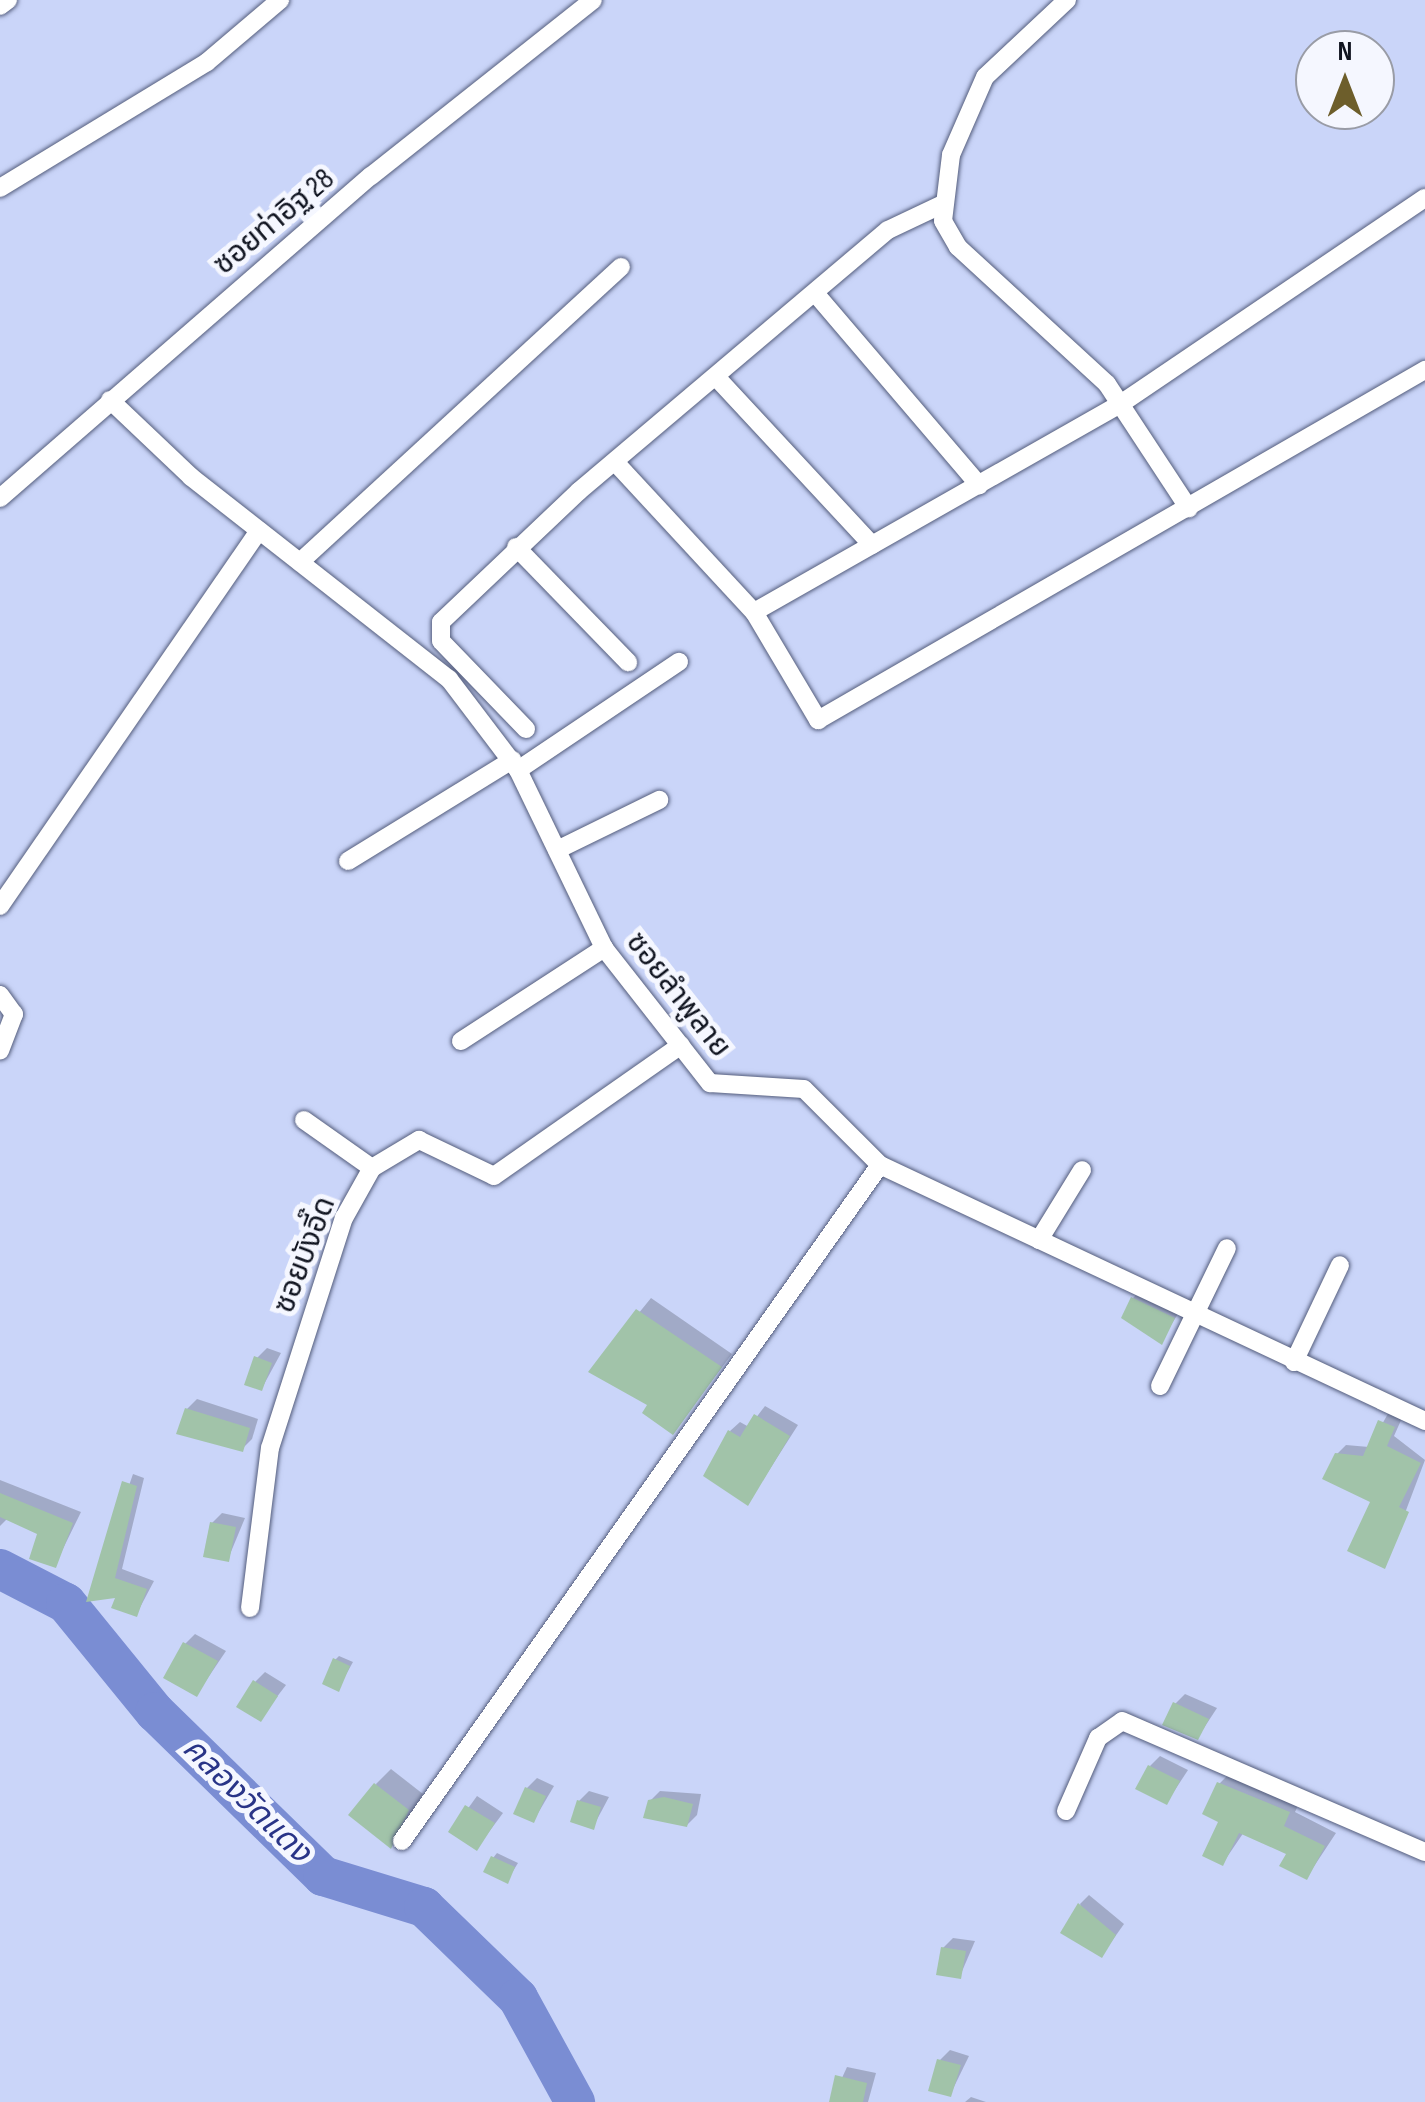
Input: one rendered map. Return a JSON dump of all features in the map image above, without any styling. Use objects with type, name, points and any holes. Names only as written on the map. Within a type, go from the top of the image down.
[{"type":"street","points":[[0,6],[8,0]]},
{"type":"street","points":[[0,188],[207,62],[280,0]]},
{"type":"street","name":"ซอยท่าอิฐ 28","points":[[0,498],[110,400],[593,0]]},
{"type":"street","points":[[1067,0],[985,78],[940,204],[958,247],[1122,403],[1189,510]]},
{"type":"street","points":[[754,612],[1122,403],[1425,198]]},
{"type":"street","points":[[526,730],[437,628],[516,547],[888,230],[940,204]]},
{"type":"street","points":[[300,562],[621,267]]},
{"type":"street","points":[[815,294],[979,484]]},
{"type":"street","points":[[615,462],[754,612],[808,716],[830,718],[1425,370]]},
{"type":"street","points":[[717,378],[872,545]]},
{"type":"street","name":"ซอยลำพูลาย","points":[[110,400],[259,531],[448,678],[515,765],[604,948],[681,1045],[725,1088],[804,1089],[880,1164],[1425,1421]]},
{"type":"street","points":[[0,906],[259,531]]},
{"type":"street","points":[[516,547],[628,662]]},
{"type":"street","points":[[348,861],[515,765],[679,662]]},
{"type":"street","points":[[556,850],[658,800]]},
{"type":"street","points":[[461,1041],[604,948]]},
{"type":"street","points":[[0,996],[14,1014],[0,1050]]},
{"type":"street","points":[[304,1120],[372,1168],[420,1140],[470,1170],[507,1171],[681,1045]]},
{"type":"street","points":[[402,1841],[880,1164]]},
{"type":"street","name":"ซอยบังอี๊ด","points":[[250,1608],[270,1448],[344,1218],[372,1168]]},
{"type":"street","points":[[1040,1240],[1082,1170]]},
{"type":"street","points":[[1160,1386],[1227,1248]]},
{"type":"street","points":[[1294,1362],[1340,1265]]},
{"type":"street","points":[[1066,1812],[1098,1738],[1122,1721],[1425,1852]]},
{"type":"building","points":[[1131,1297],[1175,1318],[1162,1345],[1121,1318]]},
{"type":"building","points":[[636,1309],[722,1367],[673,1435],[642,1413],[647,1405],[588,1372]]},
{"type":"building","points":[[254,1356],[272,1363],[262,1391],[244,1385]]},
{"type":"building","points":[[185,1408],[250,1428],[243,1452],[176,1434]]},
{"type":"building","points":[[754,1414],[790,1436],[748,1506],[703,1476],[728,1430],[740,1437]]},
{"type":"building","points":[[1378,1420],[1395,1427],[1387,1446],[1421,1463],[1399,1507],[1409,1512],[1385,1569],[1347,1551],[1370,1502],[1322,1479],[1335,1453],[1363,1456]]},
{"type":"building","points":[[122,1481],[137,1486],[115,1578],[147,1589],[137,1617],[111,1608],[115,1598],[86,1602]]},
{"type":"building","points":[[0,1493],[73,1523],[56,1568],[29,1559],[37,1534],[0,1517]]},
{"type":"building","points":[[210,1522],[236,1527],[229,1562],[203,1557]]},
{"type":"building","points":[[183,1642],[218,1661],[197,1697],[163,1678]]},
{"type":"building","points":[[333,1658],[350,1666],[339,1692],[322,1684]]},
{"type":"building","points":[[253,1680],[278,1696],[261,1722],[236,1707]]},
{"type":"building","points":[[1173,1702],[1209,1719],[1198,1740],[1162,1725]]},
{"type":"building","points":[[1148,1765],[1180,1781],[1167,1805],[1135,1789]]},
{"type":"building","points":[[1217,1782],[1290,1812],[1284,1826],[1325,1846],[1307,1880],[1279,1866],[1286,1854],[1239,1833],[1223,1866],[1202,1856],[1218,1822],[1202,1814]]},
{"type":"building","points":[[374,1783],[409,1810],[391,1849],[348,1815]]},
{"type":"building","points":[[525,1787],[546,1796],[534,1823],[513,1814]]},
{"type":"building","points":[[664,1797],[693,1804],[687,1827],[643,1818],[648,1800]]},
{"type":"building","points":[[577,1800],[601,1807],[594,1830],[570,1822]]},
{"type":"building","points":[[465,1805],[495,1823],[477,1851],[448,1832]]},
{"type":"building","points":[[491,1856],[515,1867],[508,1884],[483,1872]]},
{"type":"building","points":[[1078,1903],[1116,1935],[1102,1958],[1060,1933]]},
{"type":"building","points":[[941,1947],[966,1951],[961,1979],[936,1975]]},
{"type":"building","points":[[937,2059],[961,2065],[951,2097],[928,2091]]},
{"type":"building","points":[[835,2075],[867,2083],[863,2102],[829,2102]]},
{"type":"waterway","name":"คลองวัดแดง","points":[[0,1569],[66,1603],[155,1712],[323,1876],[424,1907],[518,1998],[575,2102]]}]
